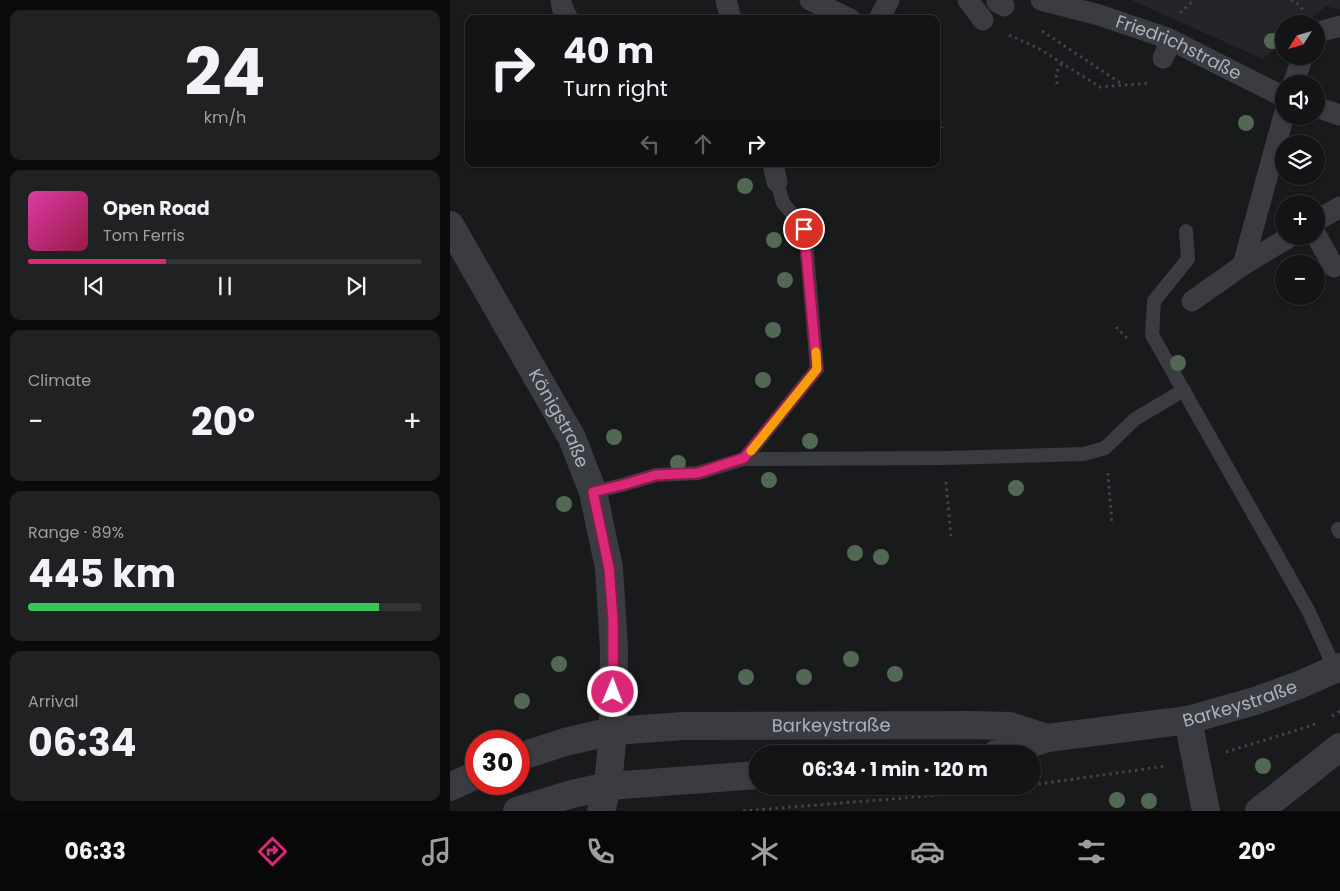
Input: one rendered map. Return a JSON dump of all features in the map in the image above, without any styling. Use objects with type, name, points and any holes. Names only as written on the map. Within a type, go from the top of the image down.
[{"type":"street","points":[[561,0],[566,15]]},
{"type":"street","points":[[726,0],[730,15]]},
{"type":"street","points":[[810,0],[842,15]]},
{"type":"street","points":[[880,15],[889,0]]},
{"type":"street","points":[[968,0],[983,20]]},
{"type":"street","name":"Friedrichstraße","points":[[1044,1],[1095,7],[1275,93]]},
{"type":"street","points":[[1325,110],[1340,115]]},
{"type":"street","points":[[1242,265],[1281,125]]},
{"type":"street","points":[[1325,216],[1340,207]]},
{"type":"street","name":"Königstraße","points":[[450,225],[572,438],[593,492],[609,568],[614,648],[613,731],[605,799]]},
{"type":"street","points":[[1192,301],[1242,265],[1276,245]]},
{"type":"street","points":[[1321,245],[1334,267]]},
{"type":"street","name":"Barkeystraße","points":[[1026,745],[1048,738],[1188,720],[1255,701],[1338,668]]},
{"type":"street","points":[[1188,720],[1206,811]]},
{"type":"street","name":"Barkeystraße","points":[[530,753],[565,742],[613,731],[703,725],[1010,726],[1048,738]]},
{"type":"street","points":[[1259,811],[1340,747]]},
{"type":"street","points":[[517,811],[572,794],[605,799],[749,776]]},
{"type":"street","points":[[450,787],[465,780]]},
{"type":"lane","points":[[744,458],[817,369],[804,229],[783,203],[775,173]]},
{"type":"lane","points":[[1186,231],[1188,259],[1154,301],[1152,335],[1312,617],[1338,668]]},
{"type":"lane","points":[[593,492],[656,475],[698,473],[744,458],[944,458],[1084,454],[1105,448],[1135,419],[1184,390]]},
{"type":"path","points":[[1001,3],[1123,85]]},
{"type":"path","points":[[1006,33],[1038,48],[1100,87],[1152,83],[1153,80]]},
{"type":"path","points":[[1057,84],[1056,73],[1062,63]]},
{"type":"path","points":[[940,121],[942,128]]},
{"type":"path","points":[[1105,448],[1112,524]]},
{"type":"path","points":[[944,458],[950,536]]},
{"type":"path","points":[[1325,719],[1340,711]]},
{"type":"path","points":[[1041,784],[1196,761],[1310,726],[1317,722]]},
{"type":"path","points":[[743,811],[943,795]]},
{"type":"shaded area","points":[[1131,0],[1340,0],[1340,10],[1326,6],[1316,15],[1275,15],[1275,49],[1263,59]]},
{"type":"slow traffic","points":[[751,451],[817,369],[816,352]]},
{"type":"route","points":[[613,692],[614,648],[609,568],[593,492],[656,475],[698,473],[744,458],[817,369],[804,229]]}]
